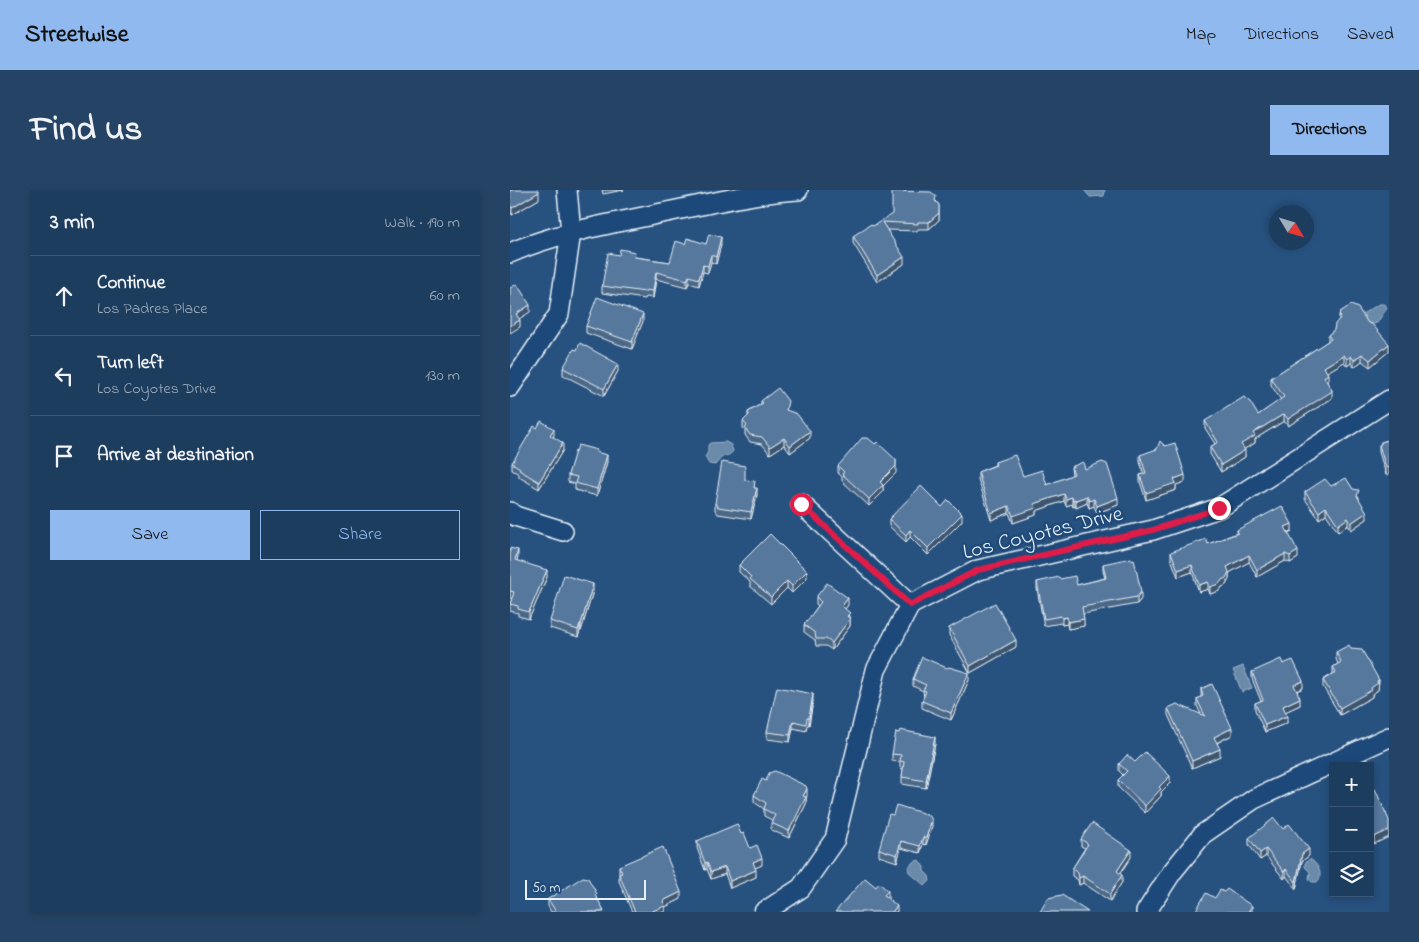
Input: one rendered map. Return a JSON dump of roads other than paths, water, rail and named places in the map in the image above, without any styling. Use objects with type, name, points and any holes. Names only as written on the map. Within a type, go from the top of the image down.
[{"type":"street","points":[[510,387],[559,314],[571,232],[567,190]]},
{"type":"street","points":[[510,253],[534,243],[571,232],[764,192],[798,190]]},
{"type":"street","name":"Los Coyotes Drive","points":[[910,605],[978,570],[1153,530],[1219,508],[1389,400]]},
{"type":"street","points":[[764,912],[800,888],[834,839],[876,670],[910,605],[801,504]]},
{"type":"street","points":[[510,512],[515,516],[563,532]]},
{"type":"street","points":[[1146,912],[1172,872],[1203,834],[1254,799],[1389,737]]},
{"type":"water","points":[[1084,190],[1105,191],[1104,196],[1090,197]]},
{"type":"water","points":[[1379,304],[1385,304],[1387,308],[1377,323],[1370,325],[1364,320],[1364,313]]},
{"type":"water","points":[[726,442],[731,445],[732,453],[722,457],[715,465],[709,464],[705,457],[708,452],[708,445],[710,443]]},
{"type":"water","points":[[1243,666],[1252,688],[1242,692],[1233,670]]},
{"type":"water","points":[[1310,859],[1320,873],[1317,882],[1312,882],[1309,879],[1310,872],[1305,867],[1305,863]]},
{"type":"water","points":[[919,860],[924,867],[924,871],[929,876],[930,881],[925,886],[909,872],[908,868],[913,862]]}]
